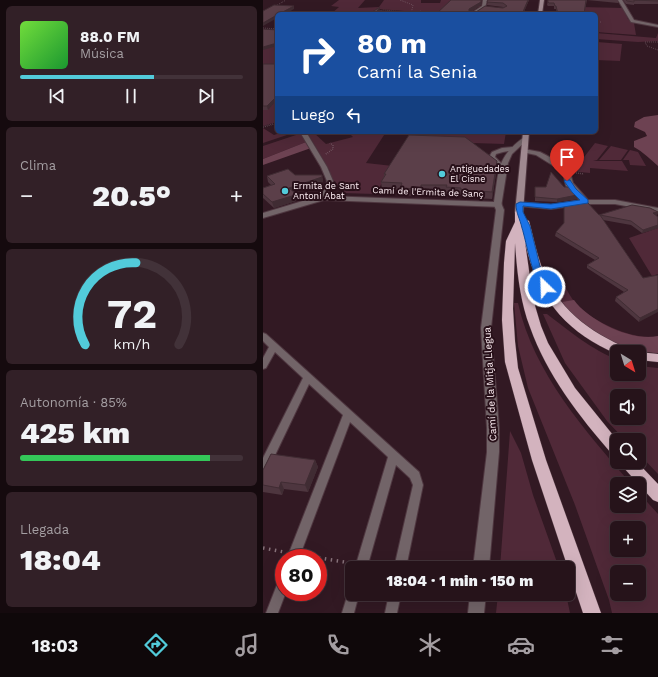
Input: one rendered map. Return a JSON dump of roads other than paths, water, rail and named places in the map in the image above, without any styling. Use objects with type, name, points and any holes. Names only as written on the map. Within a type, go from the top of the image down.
[{"type":"highway","points":[[519,212],[526,226],[540,278],[555,304],[579,328],[601,342],[610,346]]},
{"type":"highway","points":[[519,212],[522,257],[530,311],[535,327],[553,363],[565,382],[610,441]]},
{"type":"highway","points":[[519,212],[511,241],[509,269],[508,326],[511,363],[534,449],[573,554],[592,613]]},
{"type":"highway","points":[[646,357],[658,358]]},
{"type":"highway","points":[[634,469],[658,495]]},
{"type":"main road","points":[[540,12],[542,0]]},
{"type":"main road","points":[[519,212],[526,135]]},
{"type":"street","points":[[476,12],[485,8],[485,0]]},
{"type":"street","points":[[620,0],[632,21],[658,26]]},
{"type":"street","name":"Camí de la Mitja Llegua","points":[[482,561],[493,452],[493,428],[486,328],[501,210],[498,205],[506,156],[526,135]]},
{"type":"street","points":[[524,151],[538,152],[561,166],[566,172],[569,184],[586,202]]},
{"type":"street","name":"Camí de l'Ermita de Sanç","points":[[264,216],[277,213],[315,199],[324,198],[498,205]]},
{"type":"street","points":[[519,212],[551,206],[586,202],[615,202],[658,210]]},
{"type":"street","points":[[476,613],[477,601]]},
{"type":"lane","points":[[304,134],[318,157],[330,182],[324,198]]},
{"type":"lane","points":[[503,168],[492,157],[494,153],[502,150],[513,149]]},
{"type":"lane","points":[[263,336],[415,475],[418,485],[402,561]]},
{"type":"lane","points":[[263,366],[274,346]]},
{"type":"lane","points":[[263,469],[307,376]]},
{"type":"lane","points":[[297,549],[348,414]]},
{"type":"lane","points":[[362,561],[394,455]]},
{"type":"lane","points":[[272,613],[276,601]]},
{"type":"lane","points":[[348,613],[351,601]]},
{"type":"lane","points":[[391,613],[394,601]]},
{"type":"place","name":"Antiguedades El Cisne","points":[[442,174]]},
{"type":"place","name":"Ermita de Sant Antoni Abat","points":[[285,191]]}]
